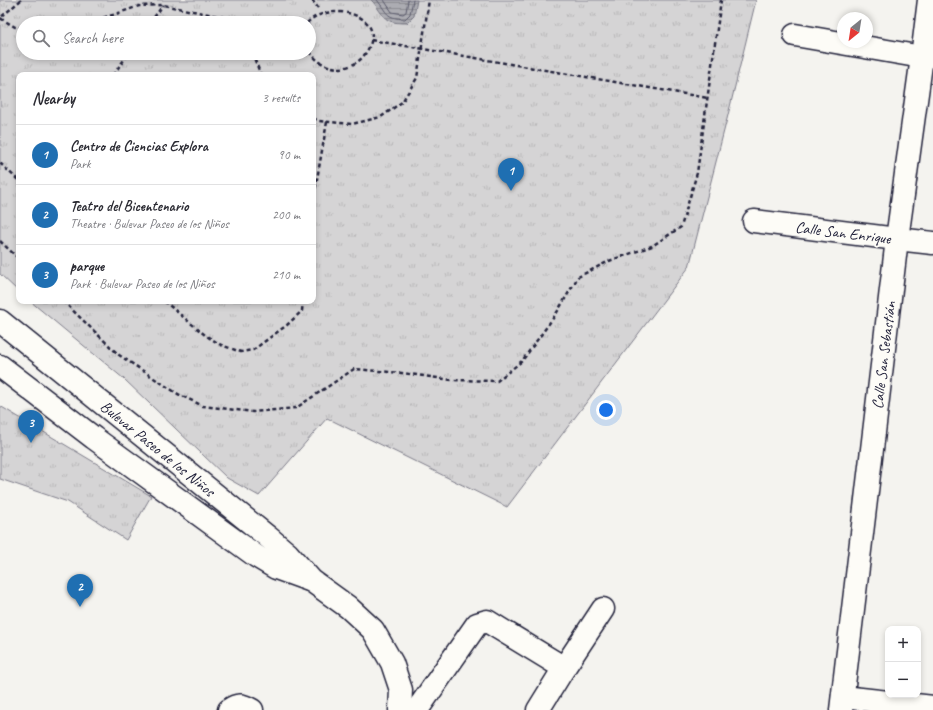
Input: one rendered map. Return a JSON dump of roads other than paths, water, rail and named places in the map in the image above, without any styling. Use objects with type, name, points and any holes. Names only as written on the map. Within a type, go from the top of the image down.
[{"type":"street","name":"Calle San Sebastián","points":[[842,703],[897,239],[929,0]]},
{"type":"street","points":[[795,35],[922,57]]},
{"type":"street","name":"Calle San Enrique","points":[[754,221],[933,243]]},
{"type":"street","name":"Bulevar Paseo de los Niños","points":[[0,321],[268,537],[288,554],[312,581],[348,607],[373,630],[392,663],[401,690],[400,710]]},
{"type":"street","name":"Bulevar Paseo de los Niños","points":[[0,366],[94,438],[256,556],[276,568],[312,581]]},
{"type":"street","points":[[548,707],[564,668],[603,609]]},
{"type":"street","points":[[417,710],[478,624],[487,621],[564,668]]},
{"type":"street","points":[[842,703],[933,707]]},
{"type":"street","points":[[229,710],[234,706],[244,705],[252,710]]},
{"type":"water","points":[[371,0],[417,0],[414,16],[407,23],[388,20]]},
{"type":"place","name":"Centro de Ciencias Explora","points":[[511,191]]},
{"type":"place","name":"parque","points":[[31,443]]},
{"type":"place","name":"Teatro del Bicentenario","points":[[80,607]]}]
